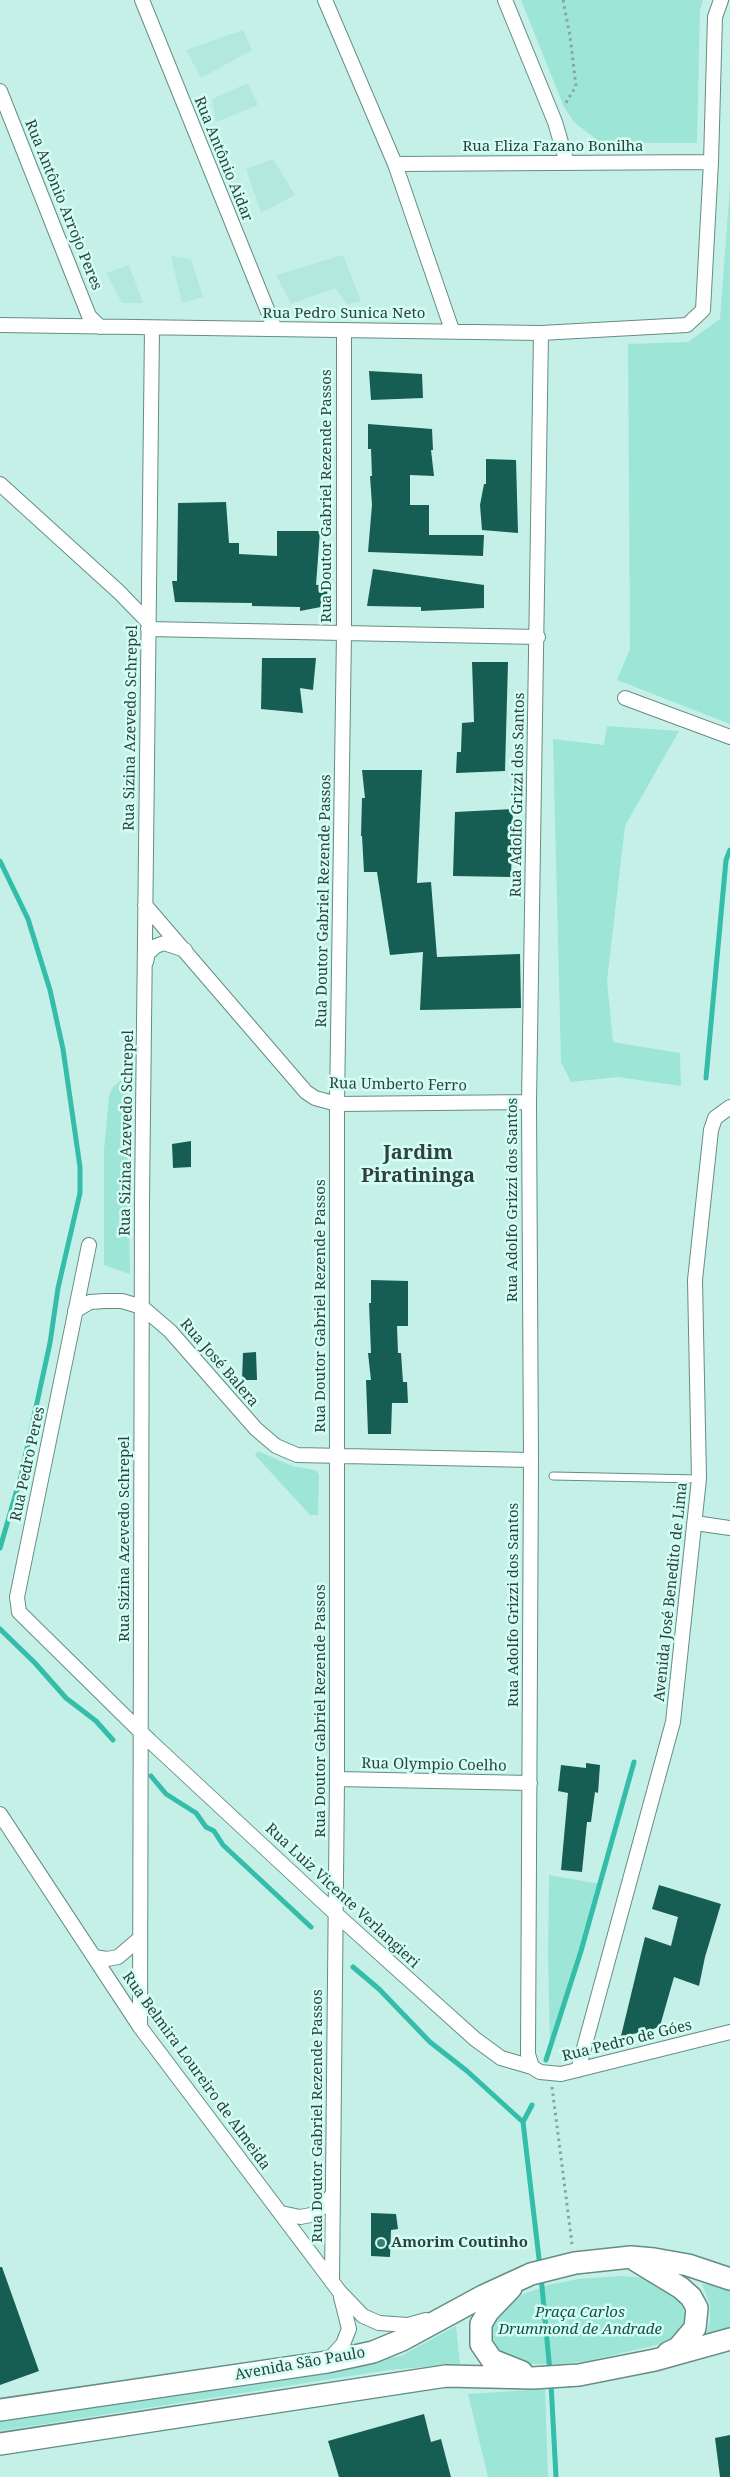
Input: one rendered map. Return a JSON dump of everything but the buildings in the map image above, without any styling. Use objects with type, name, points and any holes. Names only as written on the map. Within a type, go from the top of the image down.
[{"type":"main road","name":"Avenida São Paulo","points":[[0,2410],[326,2362],[380,2349],[402,2340],[483,2296],[524,2278],[575,2263],[631,2257],[688,2265],[730,2279]]},
{"type":"main road","points":[[631,2257],[681,2288],[691,2297],[697,2308],[695,2328],[678,2348],[655,2360]]},
{"type":"main road","points":[[524,2278],[488,2312],[481,2324],[481,2344],[492,2360],[533,2378]]},
{"type":"main road","points":[[0,2444],[446,2376],[533,2378],[579,2375],[655,2360],[730,2339]]},
{"type":"street","name":"Rua Antônio Aidar","points":[[142,0],[275,329]]},
{"type":"street","points":[[325,0],[395,164],[452,330]]},
{"type":"street","points":[[505,0],[555,122],[567,163]]},
{"type":"street","points":[[712,162],[715,16],[721,0]]},
{"type":"street","name":"Rua Antônio Arrojo Peres","points":[[0,91],[89,316],[100,327]]},
{"type":"street","name":"Rua Pedro Sunica Neto","points":[[0,325],[344,331],[452,330],[542,333],[687,325],[703,310],[712,162]]},
{"type":"street","name":"Rua Eliza Fazano Bonilha","points":[[395,164],[712,162]]},
{"type":"street","name":"Rua Sizina Azevedo Schrepel","points":[[140,2027],[142,1307],[152,328]]},
{"type":"street","name":"Rua Doutor Gabriel Rezende Passos","points":[[336,2286],[333,2194],[337,1779],[337,1104],[344,634],[344,331]]},
{"type":"street","name":"Rua Adolfo Grizzi dos Santos","points":[[532,2067],[528,2054],[531,1460],[528,1102],[538,637],[542,333]]},
{"type":"street","points":[[0,484],[119,592],[148,626],[344,634],[538,637]]},
{"type":"street","points":[[119,592],[134,594],[143,590],[148,581]]},
{"type":"street","points":[[625,698],[730,736]]},
{"type":"street","name":"Rua Umberto Ferro","points":[[146,905],[306,1092],[326,1102],[337,1104],[528,1102]]},
{"type":"street","points":[[145,965],[148,953],[156,946],[164,943],[185,950]]},
{"type":"street","name":"Avenida José Benedito de Lima","points":[[578,2070],[674,1722],[699,1479],[694,1280],[711,1130],[715,1118],[727,1109]]},
{"type":"street","name":"Rua Pedro Peres","points":[[89,1244],[17,1604],[19,1612],[24,1618],[140,1731]]},
{"type":"street","name":"Rua José Balera","points":[[75,1311],[90,1302],[105,1301],[122,1300],[142,1307],[170,1331],[265,1438],[276,1446],[297,1455],[531,1460]]},
{"type":"street","points":[[695,1523],[730,1528]]},
{"type":"street","name":"Rua Luiz Vicente Verlangieri","points":[[140,1731],[336,1914],[475,2040],[501,2058],[532,2067]]},
{"type":"street","name":"Rua Olympio Coelho","points":[[337,1779],[530,1783]]},
{"type":"street","name":"Rua Belmira Loureiro de Almeida","points":[[0,1814],[140,2027],[336,2286],[363,2316],[379,2323],[408,2325],[449,2314]]},
{"type":"street","points":[[94,1957],[107,1959],[118,1957],[139,1939]]},
{"type":"street","name":"Rua Pedro de Góes","points":[[532,2067],[540,2072],[551,2074],[578,2070],[730,2032]]},
{"type":"street","points":[[281,2213],[300,2217],[311,2215],[321,2208],[333,2194]]},
{"type":"street","name":"Rua Belmira Loureiro de Almeida","points":[[326,2362],[343,2344],[349,2329],[336,2286]]},
{"type":"lane","points":[[553,1476],[699,1479]]},
{"type":"path","points":[[555,122],[576,86],[570,36],[562,0]]},
{"type":"path","points":[[551,2074],[575,2263]]},
{"type":"shaded area","points":[[243,30],[252,50],[201,78],[186,50]]},
{"type":"shaded area","points":[[248,83],[258,105],[216,122],[212,99]]},
{"type":"shaded area","points":[[273,159],[295,195],[261,213],[246,169]]},
{"type":"shaded area","points":[[343,255],[361,301],[347,304],[335,288],[291,304],[276,275]]},
{"type":"shaded area","points":[[171,256],[191,259],[203,297],[182,303]]},
{"type":"shaded area","points":[[129,265],[143,303],[122,303],[106,273]]},
{"type":"green space","points":[[521,0],[703,0],[700,10],[697,143],[601,143],[574,122],[564,107]]},
{"type":"green space","points":[[730,186],[730,724],[617,680],[630,649],[628,344],[688,342],[720,319]]},
{"type":"green space","points":[[607,726],[679,731],[625,826],[607,981],[613,1042],[680,1053],[681,1086],[618,1077],[571,1082],[561,1062],[553,739],[604,745]]},
{"type":"green space","points":[[130,1077],[128,1175],[130,1274],[104,1265],[104,1150],[109,1097],[112,1088],[120,1081]]},
{"type":"green space","points":[[258,1451],[292,1466],[315,1470],[319,1474],[318,1515],[310,1515],[255,1455]]},
{"type":"green space","points":[[549,1875],[600,1884],[550,2050],[548,1956]]},
{"type":"green space","name":"Praça Carlos Drummond de Andrade","points":[[621,2276],[645,2278],[659,2282],[682,2301],[685,2316],[681,2331],[669,2342],[588,2361],[559,2364],[514,2362],[499,2354],[492,2339],[493,2321],[505,2306],[524,2294],[548,2285],[578,2279]]},
{"type":"green space","points":[[702,2284],[730,2288],[730,2329],[705,2339],[710,2321],[710,2305]]},
{"type":"green space","points":[[456,2326],[460,2364],[389,2370],[0,2431],[0,2420],[401,2356]]},
{"type":"green space","points":[[545,2389],[548,2477],[488,2477],[468,2394]]},
{"type":"waterway","points":[[706,1078],[726,860],[730,850]]},
{"type":"waterway","points":[[0,861],[28,919],[50,990],[63,1049],[80,1167],[80,1193],[58,1288],[50,1343],[21,1476],[0,1548]]},
{"type":"waterway","points":[[0,1629],[35,1663],[66,1698],[96,1721],[113,1740]]},
{"type":"waterway","points":[[546,2060],[581,1951],[634,1762]]},
{"type":"waterway","points":[[151,1776],[166,1794],[196,1813],[206,1827],[214,1831],[223,1845],[311,1927]]},
{"type":"waterway","points":[[353,1967],[379,1989],[430,2042],[467,2071],[523,2122],[540,2267]]},
{"type":"waterway","points":[[523,2122],[532,2105]]},
{"type":"waterway","points":[[541,2276],[550,2372]]},
{"type":"waterway","points":[[551,2383],[556,2477]]},
{"type":"place","name":"Amorim Coutinho","points":[[381,2243]]},
{"type":"district","name":"Jardim Piratininga","points":[[418,1164]]}]
